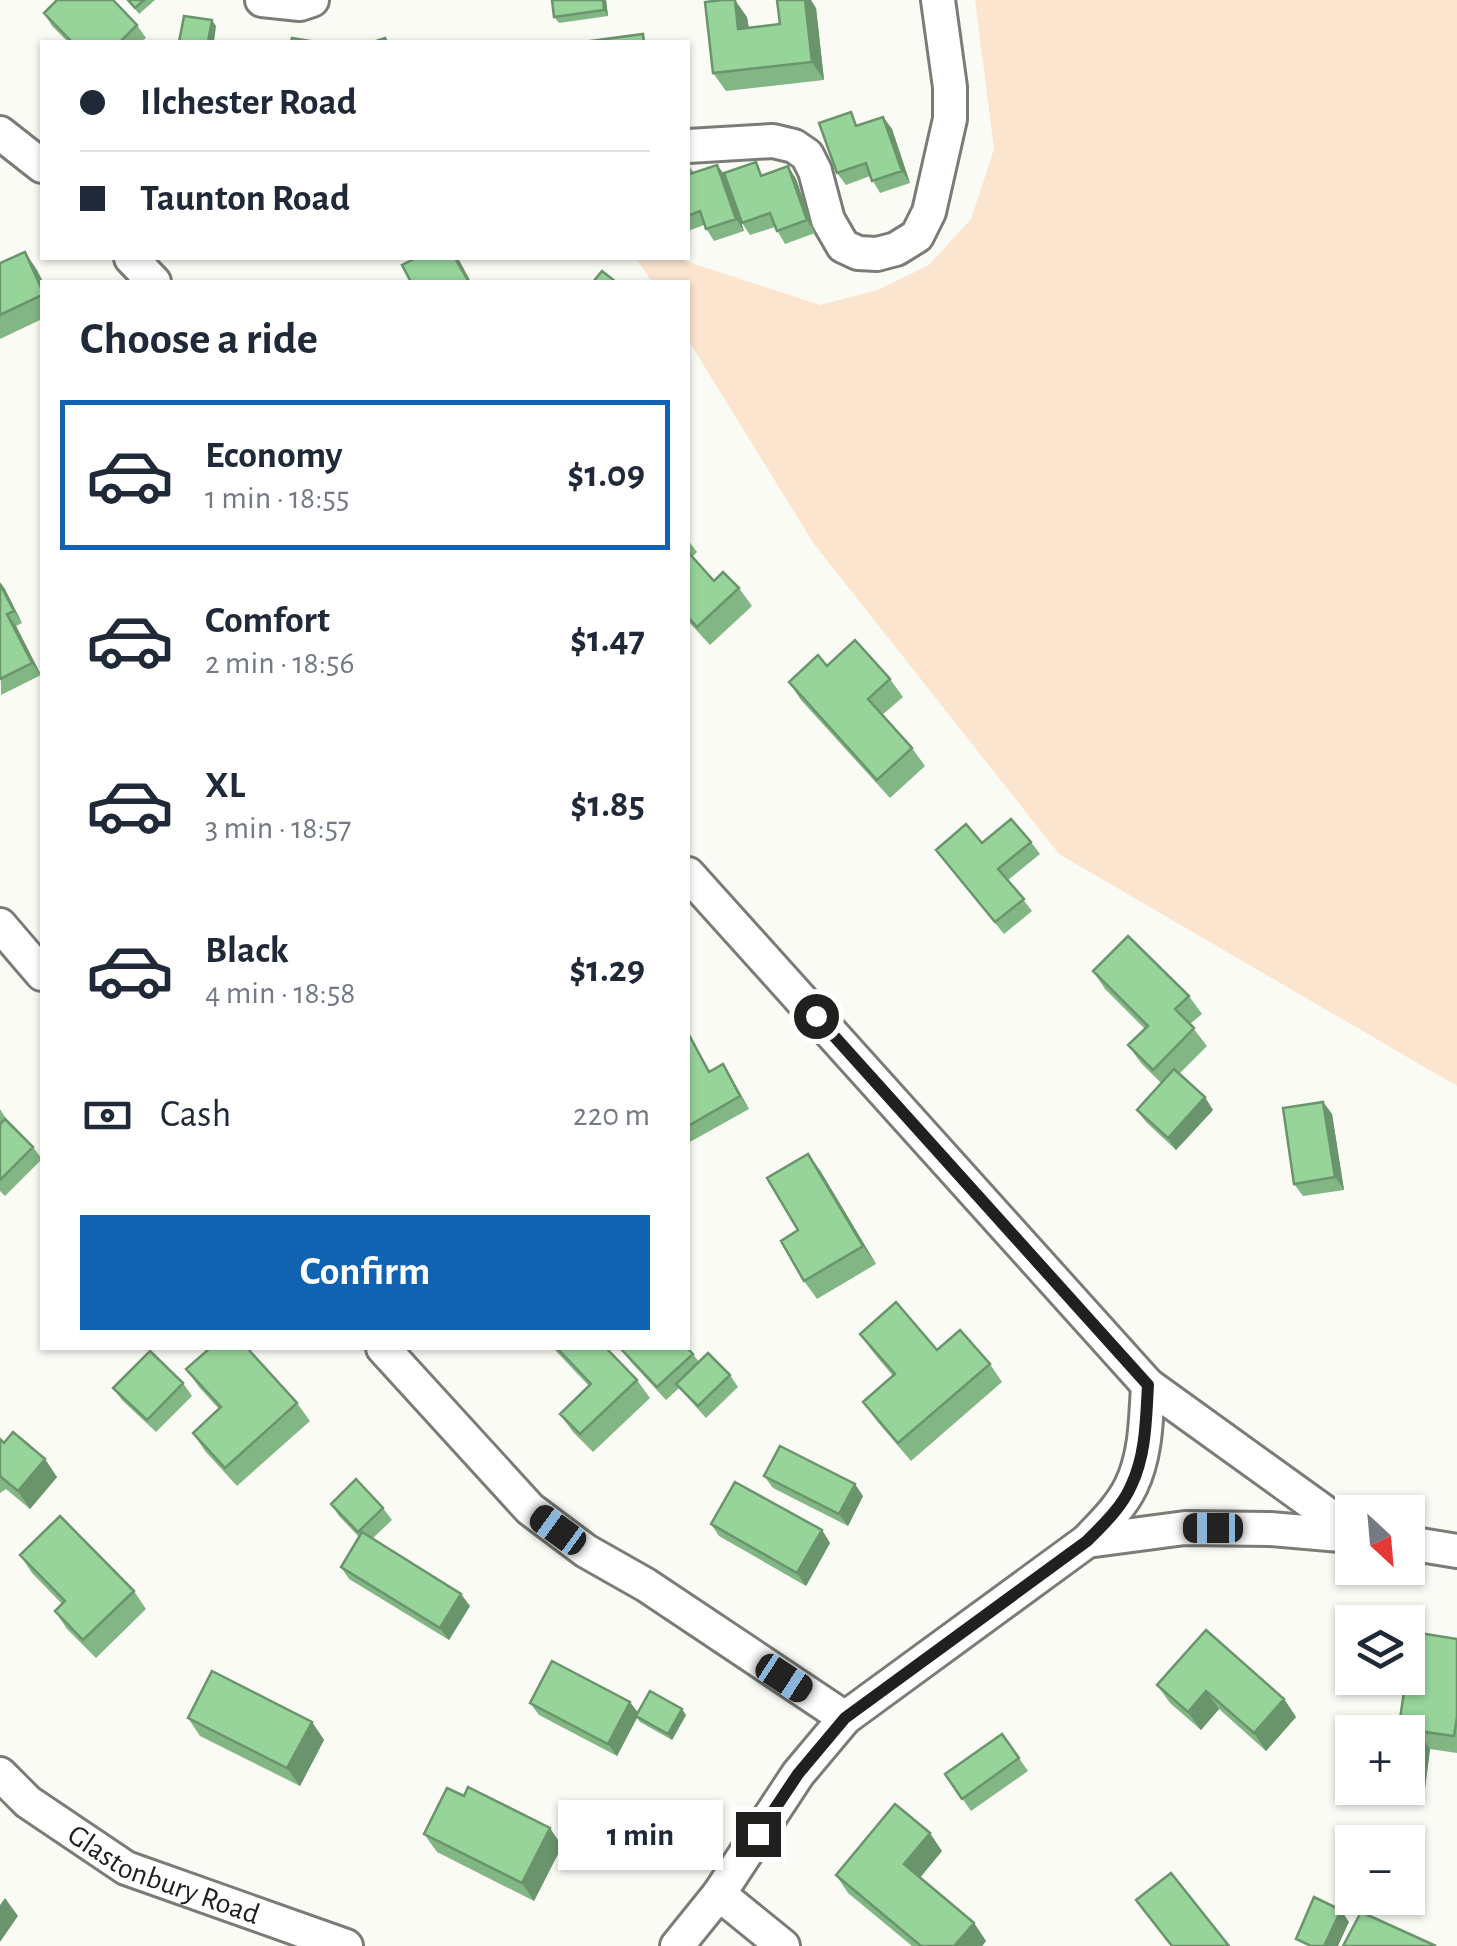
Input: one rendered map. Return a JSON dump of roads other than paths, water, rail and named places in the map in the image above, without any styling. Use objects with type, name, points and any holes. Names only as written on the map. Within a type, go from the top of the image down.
[{"type":"street","points":[[262,0],[300,4],[312,0]]},
{"type":"street","points":[[690,146],[772,141],[794,146],[807,155],[815,171],[828,220],[843,246],[858,253],[896,249],[917,236],[930,212],[950,119],[950,87],[938,0]]},
{"type":"street","points":[[0,133],[40,164]]},
{"type":"street","points":[[133,260],[152,280]]},
{"type":"street","points":[[690,876],[1148,1385],[1335,1522]]},
{"type":"street","points":[[0,925],[40,972]]},
{"type":"street","points":[[385,1350],[530,1509],[586,1550],[646,1585],[845,1718]]},
{"type":"street","points":[[677,1946],[719,1894],[798,1774],[845,1718],[1087,1541],[1111,1516],[1131,1488],[1141,1458],[1148,1385]]},
{"type":"street","points":[[1087,1541],[1185,1528],[1335,1533]]},
{"type":"street","points":[[1425,1545],[1457,1550]]},
{"type":"street","name":"Glastonbury Road","points":[[0,1774],[28,1802],[126,1868],[346,1946]]},
{"type":"street","points":[[719,1894],[783,1946]]}]
